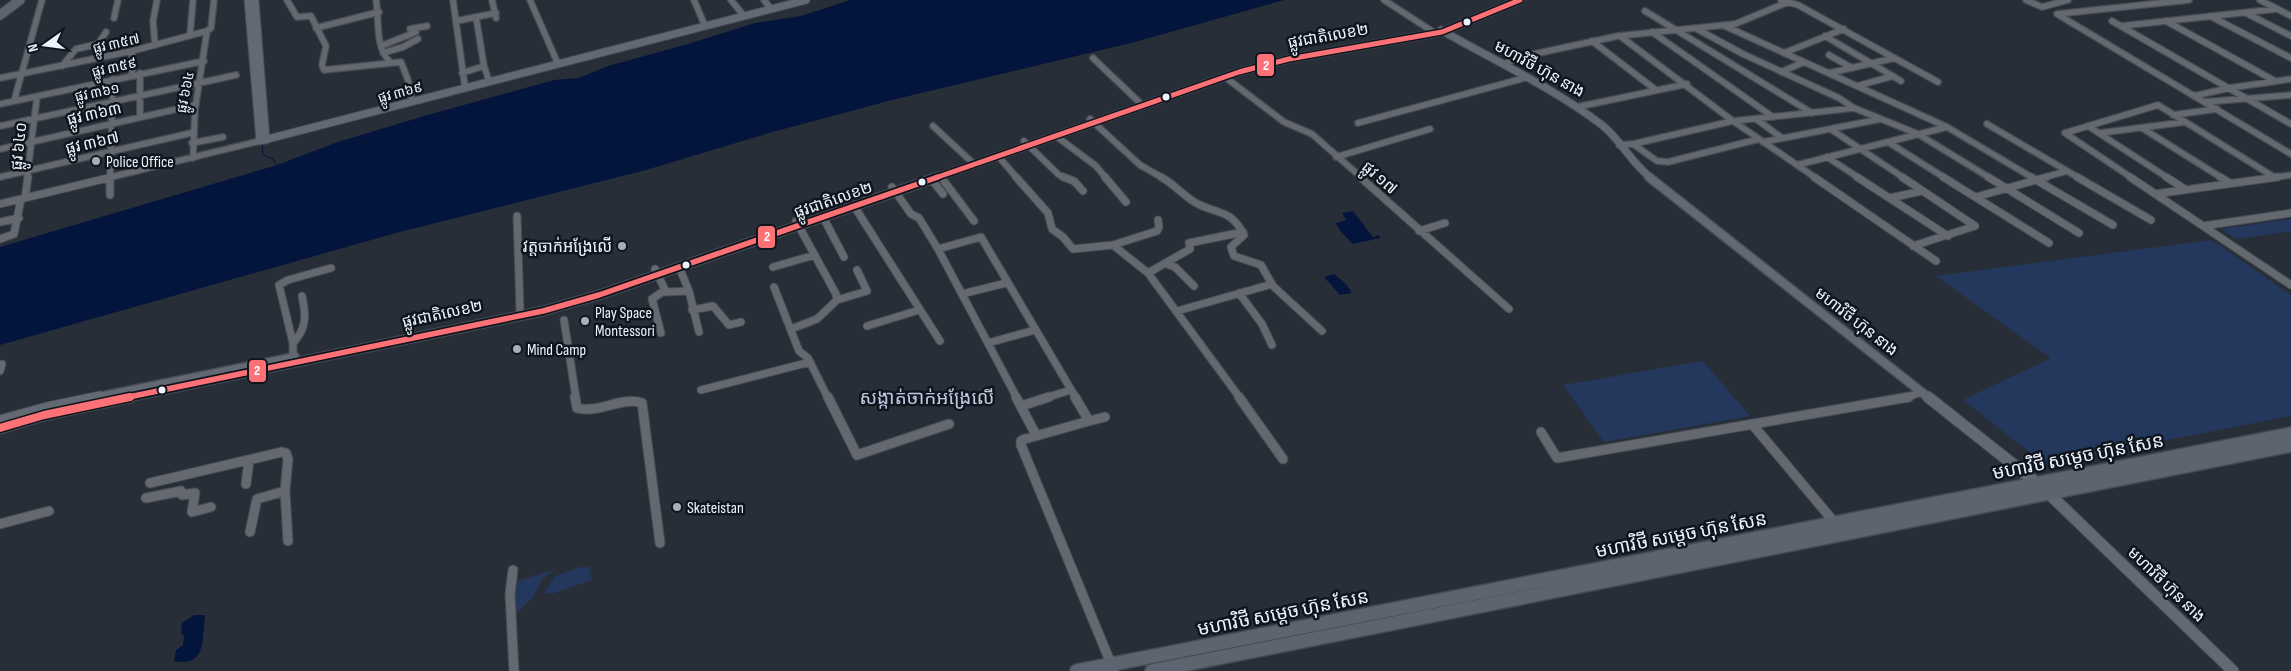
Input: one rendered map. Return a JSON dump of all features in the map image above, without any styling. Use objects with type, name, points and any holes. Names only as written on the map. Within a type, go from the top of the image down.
[{"type":"highway","points":[[0,6],[9,0]]},
{"type":"highway","points":[[0,15],[20,0]]},
{"type":"highway","name":"មហាវិថី សម្តេច ហ៊ុន សែន","points":[[1077,671],[1114,668],[2036,483],[2291,434]]},
{"type":"highway","name":"មហាវិថី សម្តេច ហ៊ុន សែន","points":[[1152,671],[2291,445]]},
{"type":"main road","points":[[248,0],[251,53],[263,141]]},
{"type":"main road","points":[[255,0],[263,141]]},
{"type":"main road","name":"ផ្លូវ ៣៦៩","points":[[263,141],[771,9],[783,3],[806,0]]},
{"type":"main road","name":"ផ្លូវជាតិលេខ២","points":[[1437,31],[1508,0]]},
{"type":"main road","name":"ផ្លូវជាតិលេខ២","points":[[479,323],[679,267],[798,223],[823,217],[894,190],[940,176],[972,162],[998,156],[1026,143],[1056,136],[1139,102],[1219,77],[1277,62],[1437,31],[1474,21],[1520,0]]},
{"type":"main road","name":"មហាវិថី ហ៊ុន នាង","points":[[1437,31],[1528,77],[1607,128],[1637,167],[1650,178],[2048,492],[2234,671]]},
{"type":"main road","points":[[251,53],[259,51]]},
{"type":"main road","name":"ផ្លូវជាតិលេខ២","points":[[0,428],[52,413],[563,306],[1219,77]]},
{"type":"main road","name":"ផ្លូវជាតិលេខ២","points":[[0,421],[76,401],[293,358],[357,348]]},
{"type":"street","name":"ផ្លូវ ៦៤០","points":[[14,102],[42,0]]},
{"type":"street","points":[[114,18],[118,0]]},
{"type":"street","points":[[155,45],[153,21],[157,0]]},
{"type":"street","points":[[190,35],[194,0]]},
{"type":"street","name":"ផ្លូវ ៦៦៤","points":[[192,158],[191,133],[204,61],[207,31],[212,28],[214,0]]},
{"type":"street","points":[[287,0],[297,17],[311,16],[326,46],[322,64],[324,70],[403,62],[412,101]]},
{"type":"street","points":[[376,0],[379,12],[381,46],[390,62]]},
{"type":"street","points":[[453,0],[465,87]]},
{"type":"street","points":[[456,21],[496,16],[492,0]]},
{"type":"street","points":[[530,0],[558,64]]},
{"type":"street","points":[[694,0],[705,26]]},
{"type":"street","points":[[731,0],[744,16]]},
{"type":"street","points":[[764,0],[771,9]]},
{"type":"street","points":[[1384,0],[1437,31]]},
{"type":"street","points":[[1781,0],[1793,2],[1938,82]]},
{"type":"street","points":[[2026,0],[2042,7],[2066,0]]},
{"type":"street","points":[[2189,0],[2058,14],[2291,154]]},
{"type":"street","points":[[2260,0],[2291,16]]},
{"type":"street","points":[[1503,64],[1525,56],[1620,36],[1725,26],[1793,2]]},
{"type":"street","points":[[2121,26],[2245,12],[2291,9]]},
{"type":"street","points":[[1645,11],[1659,16],[1678,31],[1770,85],[1812,113]]},
{"type":"street","points":[[316,28],[379,12]]},
{"type":"street","points":[[2245,12],[2291,36]]},
{"type":"street","points":[[2210,16],[2291,58]]},
{"type":"street","points":[[476,17],[484,66],[489,81]]},
{"type":"street","points":[[2112,21],[2291,124]]},
{"type":"street","points":[[2166,21],[2275,81]]},
{"type":"street","points":[[406,35],[409,29],[427,26]]},
{"type":"street","points":[[1725,26],[1947,127],[2113,225]]},
{"type":"street","points":[[1697,29],[1743,54],[1839,98],[1854,108],[1918,134],[2079,233]]},
{"type":"street","points":[[1784,53],[1844,29]]},
{"type":"street","name":"ផ្លូវ ៣៥៧","points":[[0,78],[132,52],[207,31]]},
{"type":"street","points":[[62,66],[76,49],[98,44],[106,32]]},
{"type":"street","points":[[381,46],[416,32]]},
{"type":"street","points":[[1652,32],[1773,117]]},
{"type":"street","points":[[1620,36],[1687,84],[1733,121],[1936,261]]},
{"type":"street","points":[[1825,36],[1901,80]]},
{"type":"street","points":[[383,52],[403,47],[418,39]]},
{"type":"street","points":[[1592,41],[1656,90]]},
{"type":"street","points":[[132,52],[132,75]]},
{"type":"street","points":[[1829,55],[1852,68]]},
{"type":"street","points":[[1093,58],[1139,102]]},
{"type":"street","points":[[1829,73],[1895,58]]},
{"type":"street","name":"ផ្លូវ ៣៥៩","points":[[0,104],[204,61]]},
{"type":"street","points":[[1781,72],[1804,62]]},
{"type":"street","points":[[462,73],[484,66]]},
{"type":"street","points":[[140,73],[140,117]]},
{"type":"street","name":"ផ្លូវ ៣៦១","points":[[0,126],[236,75]]},
{"type":"street","points":[[1857,86],[1894,76]]},
{"type":"street","name":"ផ្លូវ ១៧","points":[[1219,77],[1284,122],[1308,131],[1419,232],[1456,261],[1509,310]]},
{"type":"street","points":[[1358,123],[1528,77]]},
{"type":"street","points":[[110,194],[113,79]]},
{"type":"street","points":[[2194,96],[2229,88],[2291,79]]},
{"type":"street","points":[[1577,107],[1687,84]]},
{"type":"street","points":[[2204,102],[2291,95]]},
{"type":"street","name":"ផ្លូវ ៦៤០","points":[[18,218],[29,171],[37,97]]},
{"type":"street","name":"ផ្លូវ ៣៦៣","points":[[0,149],[195,105]]},
{"type":"street","points":[[2274,177],[2158,106],[2065,133],[2291,285]]},
{"type":"street","points":[[1619,145],[1633,144],[1733,121],[1854,108]]},
{"type":"street","points":[[2173,115],[2217,109]]},
{"type":"street","points":[[1756,119],[1782,138]]},
{"type":"street","points":[[1633,144],[1657,161],[1668,162],[1761,140],[1832,130],[1881,119]]},
{"type":"street","points":[[1092,120],[1140,165],[1165,179],[1196,203],[1232,217],[1244,235],[1231,247],[1234,256],[1260,265],[1272,284],[1298,311],[1322,331]]},
{"type":"street","points":[[2100,133],[2185,122]]},
{"type":"street","points":[[1986,124],[2151,220]]},
{"type":"street","points":[[934,126],[972,162]]},
{"type":"street","points":[[2088,126],[2185,190]]},
{"type":"street","points":[[1796,165],[1947,127]]},
{"type":"street","points":[[2142,128],[2230,183]]},
{"type":"street","points":[[1336,156],[1430,129]]},
{"type":"street","points":[[1832,130],[1975,226],[1913,246]]},
{"type":"street","name":"ផ្លូវ ៣៦៧","points":[[0,177],[191,133]]},
{"type":"street","points":[[192,143],[223,135]]},
{"type":"street","points":[[1056,136],[1096,166],[1126,202]]},
{"type":"street","name":"ផ្លូវ ៣៦៩","points":[[0,204],[263,141]]},
{"type":"street","points":[[1888,142],[2049,243]]},
{"type":"street","points":[[1026,143],[1059,175],[1074,181],[1083,190]]},
{"type":"street","points":[[998,156],[1048,213],[1052,229],[1063,237],[1073,249],[1113,245],[1157,231],[1159,227],[1158,220]]},
{"type":"street","points":[[1827,157],[1948,236]]},
{"type":"street","points":[[1976,197],[2067,171]]},
{"type":"street","points":[[2155,194],[2291,175]]},
{"type":"street","points":[[940,176],[974,221]]},
{"type":"street","points":[[931,179],[943,194]]},
{"type":"street","points":[[894,190],[911,214],[919,218],[938,249],[1036,435]]},
{"type":"street","points":[[1890,198],[1922,191]]},
{"type":"street","points":[[854,206],[940,341]]},
{"type":"street","points":[[2202,226],[2291,213]]},
{"type":"street","points":[[517,216],[520,311]]},
{"type":"street","points":[[823,217],[844,257]]},
{"type":"street","points":[[0,222],[18,218]]},
{"type":"street","points":[[0,239],[12,235],[18,218]]},
{"type":"street","points":[[798,223],[837,300]]},
{"type":"street","points":[[1419,232],[1445,223]]},
{"type":"street","points":[[1148,272],[1169,265],[1177,256],[1190,249],[1189,244],[1192,242],[1243,232]]},
{"type":"street","points":[[938,249],[981,238],[1089,422]]},
{"type":"street","points":[[1113,245],[1148,272],[1283,459]]},
{"type":"street","points":[[773,267],[815,255]]},
{"type":"street","points":[[1169,265],[1176,267],[1194,286]]},
{"type":"street","points":[[679,267],[689,291],[692,310],[699,332]]},
{"type":"street","points":[[293,358],[293,343],[279,285],[288,280],[332,268]]},
{"type":"street","points":[[791,329],[818,320],[828,312],[837,300],[867,291],[857,270]]},
{"type":"street","points":[[656,272],[664,292]]},
{"type":"street","points":[[962,294],[1006,283]]},
{"type":"street","points":[[1177,310],[1272,284]]},
{"type":"street","points":[[774,287],[798,351],[810,362],[857,455],[948,424]]},
{"type":"street","points":[[661,334],[652,299],[664,292],[689,291]]},
{"type":"street","points":[[1239,293],[1253,314],[1265,326],[1272,345]]},
{"type":"street","points":[[293,343],[302,335],[305,326],[306,318],[302,296]]},
{"type":"street","points":[[692,310],[712,306],[729,325],[741,322]]},
{"type":"street","points":[[867,326],[919,310]]},
{"type":"street","points":[[564,320],[577,408],[590,411],[632,401],[642,403],[660,543]]},
{"type":"street","points":[[988,343],[1035,330]]},
{"type":"street","points":[[701,390],[810,362]]},
{"type":"street","points":[[1021,406],[1071,390]]},
{"type":"street","points":[[1541,432],[1557,458],[1906,398],[1922,392]]},
{"type":"street","points":[[1105,417],[1025,438],[1021,441],[1021,445],[1114,668]]},
{"type":"street","points":[[1752,424],[1835,523]]},
{"type":"street","points":[[150,482],[282,452],[286,453],[288,459],[285,490],[288,541]]},
{"type":"street","points":[[246,484],[248,460]]},
{"type":"street","points":[[250,532],[257,499],[285,490]]},
{"type":"street","points":[[146,498],[180,491],[182,495],[195,492],[192,512],[211,507]]},
{"type":"street","points":[[0,519],[0,524],[49,511]]},
{"type":"street","points":[[513,570],[510,594],[514,671]]},
{"type":"shaded area","points":[[850,0],[1284,0],[1135,42],[892,100],[769,133],[646,170],[396,233],[0,345],[0,247],[277,165],[338,142],[424,116],[554,80],[579,78],[608,66],[755,23],[801,16]]},
{"type":"shaded area","points":[[1353,211],[1373,237],[1379,235],[1380,238],[1353,244],[1341,232],[1336,223],[1346,220],[1342,213]]},
{"type":"shaded area","points":[[2291,219],[2291,231],[2236,239],[2221,229]]},
{"type":"shaded area","points":[[2212,240],[2291,295],[2291,416],[2045,464],[1963,400],[2051,358],[1936,276]]},
{"type":"shaded area","points":[[1334,274],[1346,284],[1352,293],[1340,295],[1324,277]]},
{"type":"shaded area","points":[[1703,361],[1750,416],[1604,442],[1563,385]]},
{"type":"shaded area","points":[[581,567],[589,567],[592,580],[551,594],[544,593],[555,576]]},
{"type":"shaded area","points":[[554,570],[542,579],[533,597],[510,619],[508,584]]},
{"type":"shaded area","points":[[194,615],[205,615],[203,642],[198,656],[185,662],[174,661],[176,650],[183,645],[182,623]]},
{"type":"waterway","points":[[262,146],[263,155],[273,159],[277,165]]},
{"type":"transit line","name":"2","points":[[0,428],[44,415],[543,311],[599,295],[1239,72],[1289,59],[1442,32],[1520,0]]},
{"type":"place","name":"Police Office","points":[[96,161]]},
{"type":"place","name":"វត្តចាក់អង្រែលើ","points":[[622,246]]},
{"type":"place","name":"Play Space Montessori","points":[[585,321]]},
{"type":"place","name":"Mind Camp","points":[[517,349]]},
{"type":"place","name":"Skateistan","points":[[677,507]]},
{"type":"district","name":"សង្កាត់ចាក់អង្រែលើ","points":[[927,397]]}]
